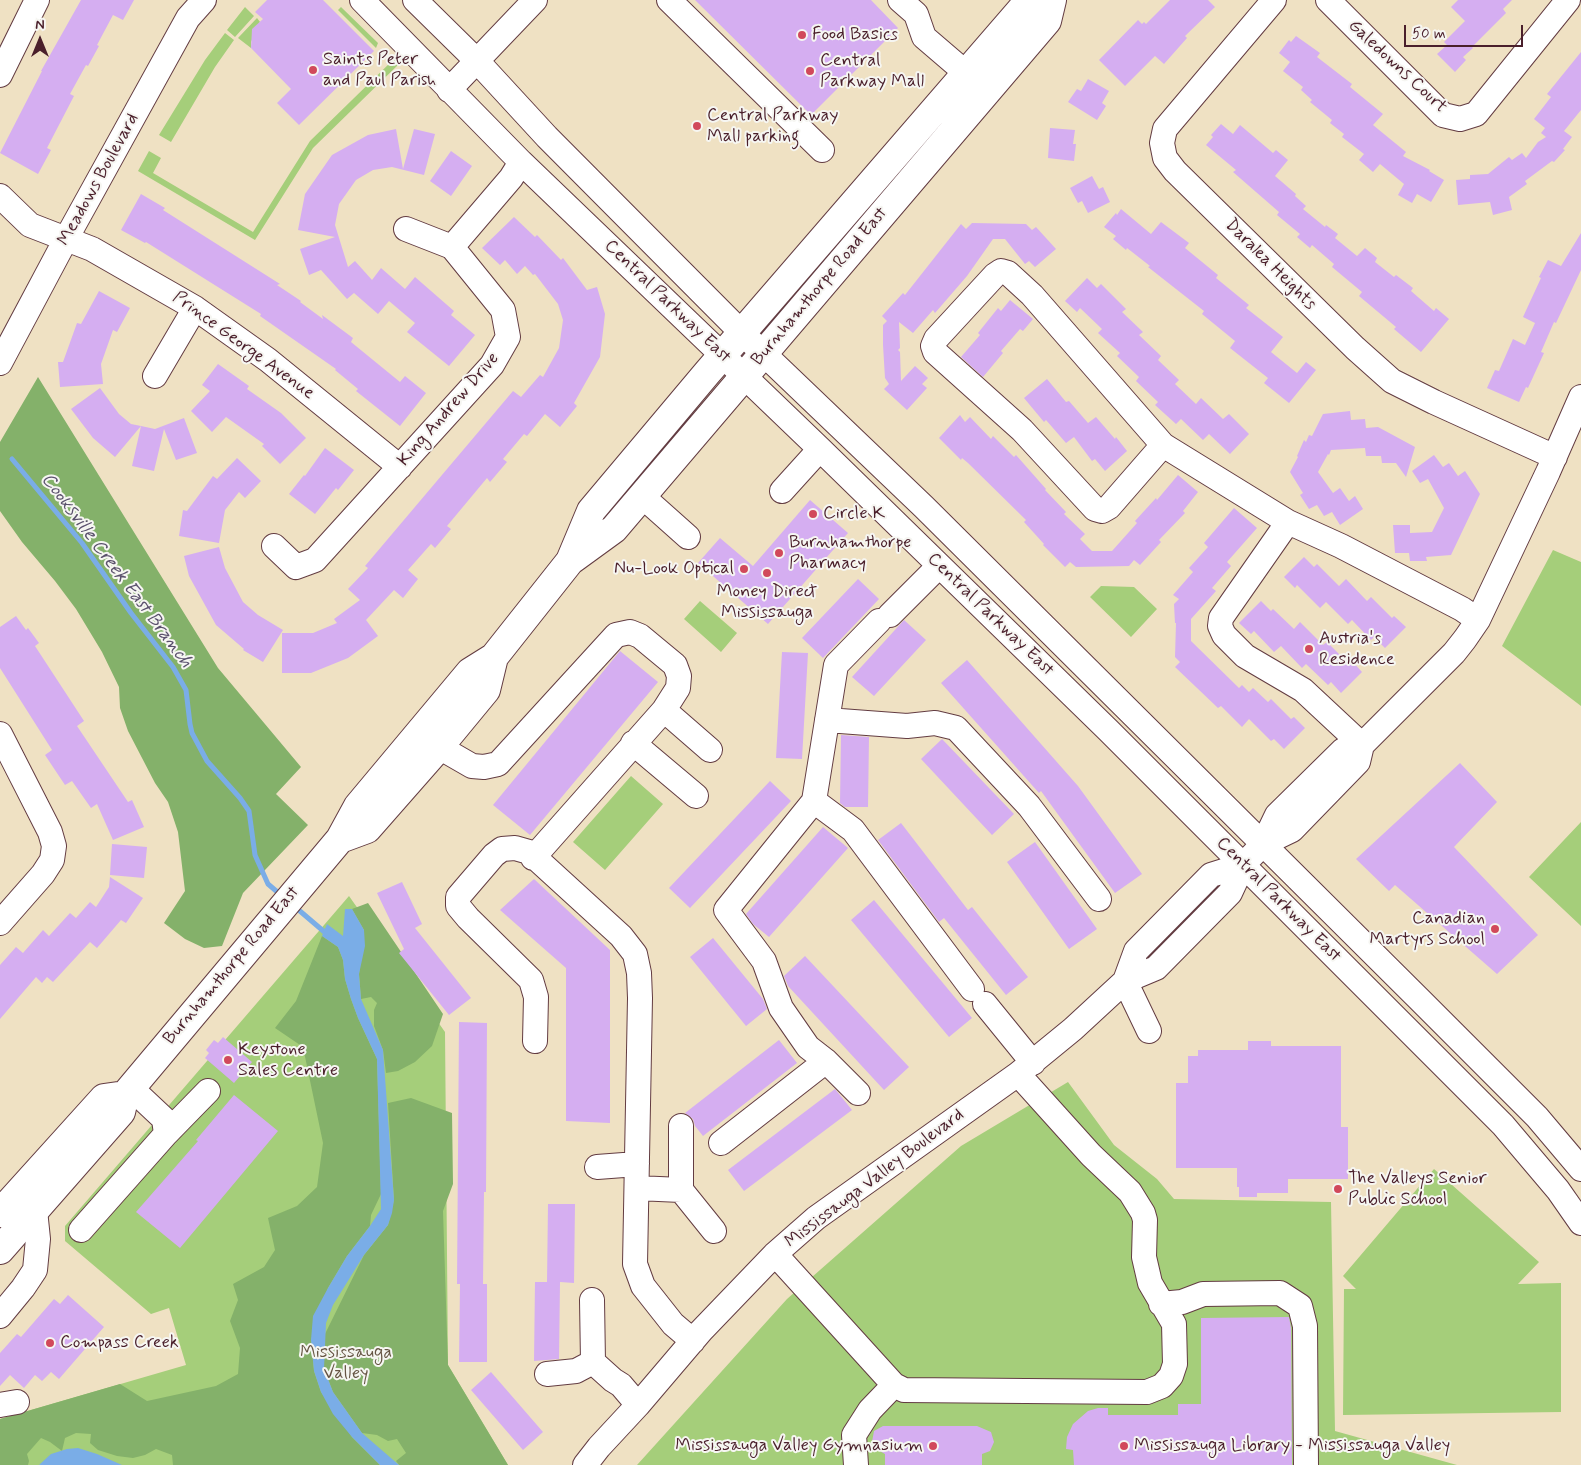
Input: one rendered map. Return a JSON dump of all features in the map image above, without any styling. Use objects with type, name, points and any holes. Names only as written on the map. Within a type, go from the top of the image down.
[{"type":"main road","name":"Burnhamthorpe Road East","points":[[0,1250],[121,1112],[128,1091],[340,839],[358,806],[470,672],[494,657],[570,560],[591,511],[966,73],[1026,4],[1034,0]]},
{"type":"main road","name":"Burnhamthorpe Road East","points":[[570,560],[614,529],[1047,21],[1052,0]]},
{"type":"main road","name":"Burnhamthorpe Road East","points":[[340,839],[367,829],[439,747],[486,690],[494,657]]},
{"type":"main road","points":[[0,1214],[104,1098],[128,1091]]},
{"type":"street","points":[[0,76],[37,0]]},
{"type":"street","name":"Meadows Boulevard","points":[[0,363],[188,18],[204,0]]},
{"type":"street","name":"Central Parkway East","points":[[362,0],[521,162],[745,376],[1108,730],[1503,1124],[1558,1190],[1581,1223]]},
{"type":"street","name":"Central Parkway East","points":[[415,0],[476,61],[547,137],[742,333],[931,514],[1537,1117],[1581,1169]]},
{"type":"street","points":[[449,90],[535,0]]},
{"type":"street","points":[[669,0],[822,150]]},
{"type":"street","points":[[900,0],[916,14],[924,37],[966,73]]},
{"type":"street","name":"Daralea Heights","points":[[1274,0],[1165,129],[1162,143],[1165,158],[1175,171],[1327,321],[1392,381],[1555,457]]},
{"type":"street","name":"Galedowns Court","points":[[1328,0],[1443,115],[1460,119],[1476,114],[1568,0]]},
{"type":"street","points":[[406,229],[452,247],[511,178],[521,162]]},
{"type":"street","name":"Prince George Avenue","points":[[0,196],[30,226],[103,255],[195,308],[268,360],[400,467]]},
{"type":"street","name":"King Andrew Drive","points":[[274,546],[296,567],[315,560],[492,365],[508,337],[503,310],[452,247]]},
{"type":"street","points":[[1163,446],[1109,508],[1102,512],[1095,509],[1022,430],[935,352],[933,346],[936,339],[996,275],[1001,271],[1008,273],[1032,295],[1163,446],[1288,522],[1341,546],[1462,609],[1478,620]]},
{"type":"street","points":[[155,376],[195,308]]},
{"type":"street","name":"Mississauga Valley Boulevard","points":[[585,1465],[693,1341],[775,1254],[816,1218],[1025,1068],[1073,1029],[1125,981],[1136,952],[1211,875],[1243,865],[1263,844],[1292,830],[1358,762],[1362,745],[1454,653],[1478,620],[1581,398]]},
{"type":"street","points":[[782,491],[820,449]]},
{"type":"street","points":[[642,496],[688,536]]},
{"type":"street","points":[[1288,522],[1220,618],[1220,626],[1224,635],[1245,656],[1303,690],[1362,745]]},
{"type":"street","points":[[858,1093],[826,1061],[808,1048],[781,1008],[764,961],[726,910],[814,801],[836,665],[938,566]]},
{"type":"street","points":[[439,747],[472,766],[484,767],[498,764],[616,635],[630,632],[640,636],[674,665],[679,676],[678,688],[664,710],[633,743],[534,858]]},
{"type":"street","points":[[664,710],[710,750]]},
{"type":"street","points":[[827,720],[907,726],[935,723],[956,728],[1029,806],[1099,899]]},
{"type":"street","points":[[0,734],[50,832],[54,846],[52,860],[43,874],[0,923]]},
{"type":"street","points":[[633,743],[696,796]]},
{"type":"street","points":[[775,1254],[894,1385],[904,1390],[1148,1392],[1162,1386],[1171,1376],[1175,1364],[1174,1324],[1150,1283],[1144,1257],[1145,1220],[1138,1202],[1091,1155],[1025,1068],[979,997],[853,830],[814,801]]},
{"type":"street","points":[[535,1041],[536,997],[531,980],[458,906],[458,897],[494,855],[502,849],[515,848],[524,850],[621,936],[635,954],[640,980],[635,1264],[643,1286],[673,1324],[693,1341]]},
{"type":"street","points":[[1125,981],[1149,1031]]},
{"type":"street","points":[[721,1143],[826,1061]]},
{"type":"street","points":[[128,1091],[164,1119],[166,1134]]},
{"type":"street","points":[[81,1230],[166,1134],[208,1091]]},
{"type":"street","points":[[681,1126],[681,1190],[714,1231]]},
{"type":"street","points":[[598,1167],[637,1164]]},
{"type":"street","points":[[637,1188],[681,1190]]},
{"type":"street","points":[[0,1316],[35,1270],[38,1239],[35,1210]]},
{"type":"street","points":[[1161,1304],[1182,1302],[1203,1294],[1280,1293],[1300,1306],[1305,1326],[1306,1465]]},
{"type":"street","points":[[592,1300],[593,1362],[621,1385],[638,1406]]},
{"type":"street","points":[[547,1374],[576,1371],[593,1362]]},
{"type":"street","points":[[856,1465],[854,1435],[870,1410],[894,1385]]},
{"type":"green space","points":[[245,7],[254,16],[235,37],[227,30]]},
{"type":"green space","points":[[341,7],[378,43],[376,48],[338,10]]},
{"type":"green space","points":[[257,18],[260,22],[251,42],[251,48],[238,38]]},
{"type":"green space","points":[[225,33],[234,40],[215,67],[171,142],[159,135],[205,60]]},
{"type":"green space","points":[[394,59],[399,64],[313,148],[255,240],[138,171],[149,151],[161,158],[153,173],[253,232],[310,141]]},
{"type":"green space","points":[[38,377],[218,668],[301,767],[276,794],[308,825],[243,893],[222,946],[204,948],[185,939],[164,923],[185,891],[178,832],[168,802],[155,783],[128,731],[120,708],[119,687],[102,652],[76,609],[22,542],[0,511],[0,442]]},
{"type":"green space","points":[[1553,550],[1581,562],[1581,706],[1502,646]]},
{"type":"green space","points":[[1101,586],[1134,587],[1157,609],[1131,637],[1090,597]]},
{"type":"green space","points":[[700,601],[737,633],[721,652],[684,619]]},
{"type":"green space","points":[[631,776],[663,804],[605,870],[573,842]]},
{"type":"green space","points":[[1581,822],[1581,926],[1529,877]]},
{"type":"green space","name":"Mississauga Valley","points":[[349,896],[445,1032],[448,1365],[508,1465],[0,1465],[0,1419],[186,1365],[169,1308],[151,1314],[65,1241],[65,1226]]},
{"type":"green space","points":[[368,903],[443,1014],[432,1046],[415,1062],[398,1071],[386,1073],[383,1050],[374,1026],[374,1010],[377,1003],[371,997],[361,999],[359,974],[364,930],[352,909]]},
{"type":"green space","points":[[322,936],[338,947],[343,960],[345,979],[351,999],[377,1059],[381,1194],[371,1215],[370,1226],[347,1256],[328,1288],[311,1340],[314,1371],[321,1392],[352,1437],[380,1465],[173,1465],[172,1455],[156,1449],[145,1455],[133,1458],[117,1456],[98,1450],[90,1443],[91,1434],[76,1433],[65,1438],[62,1451],[41,1438],[27,1454],[28,1465],[0,1465],[0,1419],[120,1384],[147,1401],[216,1386],[238,1374],[240,1348],[230,1321],[238,1300],[233,1284],[264,1267],[275,1250],[268,1218],[297,1206],[317,1187],[323,1143],[303,1047],[275,1028],[296,1001]]},
{"type":"green space","points":[[1068,1082],[1114,1145],[1157,1179],[1174,1199],[1331,1202],[1335,1431],[1457,1465],[637,1465],[787,1299],[961,1146]]},
{"type":"green space","points":[[411,1098],[452,1113],[453,1184],[443,1211],[448,1365],[508,1465],[399,1465],[396,1461],[406,1453],[397,1439],[388,1441],[377,1435],[362,1433],[333,1392],[324,1369],[324,1336],[364,1255],[388,1225],[394,1200],[388,1103]]},
{"type":"green space","points":[[1434,1169],[1539,1262],[1518,1284],[1561,1283],[1561,1412],[1343,1415],[1344,1289],[1356,1289],[1343,1276]]},
{"type":"water","points":[[345,909],[352,909],[364,930],[365,946],[359,974],[361,999],[383,1050],[394,1200],[388,1225],[364,1255],[333,1305],[326,1323],[324,1369],[333,1392],[362,1433],[399,1465],[380,1465],[352,1437],[333,1414],[321,1392],[314,1371],[311,1340],[313,1316],[347,1256],[381,1209],[377,1059],[351,999],[345,979],[343,960],[338,947],[322,936],[327,924],[343,936]]},
{"type":"water","points":[[78,1448],[122,1465],[39,1465],[51,1454]]},
{"type":"building","points":[[81,0],[134,0],[123,20],[113,15],[97,45],[99,46],[70,94],[74,96],[47,148],[51,150],[38,174],[0,153],[41,71]]},
{"type":"building","name":"Saints Peter and Paul Parish","points":[[267,0],[323,0],[374,51],[299,125],[277,103],[291,89],[251,48],[252,29],[263,19],[255,12]]},
{"type":"building","name":"Central Parkway Mall","points":[[695,0],[871,0],[898,28],[811,115]]},
{"type":"building","points":[[1170,0],[1208,0],[1215,7],[1185,36],[1187,38],[1164,64],[1155,56],[1125,86],[1099,60],[1138,20],[1142,24],[1144,22],[1146,24]]},
{"type":"building","points":[[1458,0],[1512,0],[1503,9],[1506,13],[1463,57],[1466,60],[1455,72],[1437,54],[1447,45],[1444,42],[1465,21],[1451,7]]},
{"type":"building","points":[[1296,36],[1320,53],[1317,57],[1352,84],[1350,87],[1383,114],[1373,125],[1406,152],[1403,156],[1430,170],[1444,180],[1431,202],[1417,194],[1412,203],[1398,195],[1404,184],[1380,164],[1373,172],[1359,160],[1364,154],[1342,137],[1344,134],[1330,123],[1332,120],[1310,102],[1312,100],[1301,90],[1303,87],[1283,71],[1290,62],[1279,53],[1289,40],[1291,42]]},
{"type":"building","points":[[1581,52],[1581,110],[1564,131],[1572,137],[1563,149],[1565,150],[1554,162],[1552,161],[1525,181],[1527,184],[1509,197],[1512,210],[1493,215],[1490,202],[1458,205],[1456,180],[1470,179],[1470,175],[1488,174],[1509,157],[1512,160],[1522,153],[1526,158],[1538,142],[1546,137],[1541,133],[1545,128],[1534,119],[1551,97],[1547,94]]},
{"type":"building","points":[[1088,79],[1109,91],[1102,103],[1106,106],[1097,120],[1068,102],[1077,89],[1081,91]]},
{"type":"building","points":[[1221,124],[1233,134],[1240,125],[1273,153],[1276,150],[1288,160],[1275,176],[1296,194],[1295,196],[1306,206],[1303,209],[1325,227],[1326,225],[1338,234],[1335,238],[1357,256],[1365,248],[1377,258],[1375,262],[1394,277],[1396,275],[1413,288],[1411,291],[1434,311],[1436,308],[1449,319],[1421,352],[1394,329],[1396,327],[1359,296],[1362,292],[1332,267],[1334,264],[1312,245],[1310,248],[1297,237],[1300,234],[1277,215],[1279,212],[1233,172],[1236,170],[1206,145],[1213,137],[1211,135]]},
{"type":"building","points":[[1050,128],[1075,130],[1073,144],[1076,144],[1074,161],[1048,158]]},
{"type":"building","points":[[396,129],[403,169],[414,129],[435,134],[424,175],[392,167],[373,170],[356,180],[339,204],[335,225],[348,267],[355,261],[372,280],[381,268],[405,289],[415,277],[454,311],[451,315],[475,335],[449,366],[407,332],[415,323],[389,301],[378,314],[354,293],[347,299],[321,270],[309,275],[300,249],[335,237],[298,230],[305,194],[332,155],[368,135]]},
{"type":"building","points":[[451,151],[472,166],[451,196],[430,181]]},
{"type":"building","points":[[1092,176],[1099,189],[1103,187],[1110,202],[1088,213],[1082,201],[1078,203],[1070,188]]},
{"type":"building","points":[[141,194],[280,284],[277,285],[323,319],[322,315],[353,338],[351,342],[400,382],[405,376],[426,393],[400,426],[356,391],[358,389],[336,369],[260,316],[261,314],[146,242],[121,230]]},
{"type":"building","points":[[1121,209],[1151,234],[1161,222],[1189,243],[1185,248],[1218,275],[1216,278],[1249,305],[1246,308],[1283,337],[1271,352],[1297,373],[1306,362],[1316,370],[1289,403],[1264,383],[1268,378],[1230,348],[1235,341],[1202,314],[1204,311],[1148,267],[1150,266],[1113,239],[1116,236],[1104,227]]},
{"type":"building","points":[[514,217],[535,237],[537,235],[561,260],[563,258],[587,290],[597,287],[605,314],[600,357],[574,403],[577,406],[560,427],[545,414],[527,436],[524,434],[503,459],[507,462],[490,482],[487,478],[447,526],[451,529],[435,548],[431,544],[408,570],[418,579],[403,598],[394,590],[366,620],[378,636],[348,658],[311,673],[282,673],[282,633],[313,633],[337,623],[334,619],[360,600],[348,589],[368,568],[365,566],[513,391],[521,397],[540,375],[543,377],[559,348],[563,320],[558,304],[535,274],[533,275],[525,266],[517,274],[505,260],[500,265],[482,248]]},
{"type":"building","points":[[972,223],[1026,224],[1032,230],[1036,227],[1056,249],[1035,267],[1029,261],[1025,264],[1005,239],[993,239],[967,276],[935,313],[933,310],[913,333],[899,322],[900,348],[898,350],[900,352],[901,381],[915,366],[928,378],[922,384],[927,388],[907,410],[884,389],[889,384],[885,378],[883,345],[883,325],[887,321],[882,316],[903,293],[905,295],[961,224],[966,229]]},
{"type":"building","points":[[1581,233],[1581,270],[1556,323],[1554,322],[1541,352],[1544,353],[1528,388],[1526,387],[1519,402],[1487,388],[1495,370],[1499,371],[1513,339],[1525,345],[1535,323],[1523,317],[1548,260],[1561,266]]},
{"type":"building","points":[[1087,278],[1097,288],[1101,284],[1126,309],[1122,312],[1143,332],[1139,335],[1161,356],[1158,360],[1179,380],[1175,384],[1196,404],[1201,398],[1223,419],[1229,414],[1249,434],[1230,454],[1209,434],[1203,440],[1181,419],[1176,424],[1155,405],[1158,402],[1136,381],[1139,377],[1117,356],[1120,353],[1098,333],[1102,329],[1080,308],[1077,312],[1065,301]]},
{"type":"building","points":[[99,291],[130,308],[117,332],[113,330],[101,364],[103,384],[60,387],[58,362],[63,362],[77,323],[81,324]]},
{"type":"building","points":[[1010,300],[1033,319],[1023,331],[1020,329],[1001,351],[1003,353],[983,377],[961,357],[980,335],[978,333],[998,308],[1001,311]]},
{"type":"building","points":[[218,364],[249,386],[247,389],[281,413],[306,438],[280,464],[262,446],[264,444],[226,417],[212,432],[191,411],[210,391],[202,385]]},
{"type":"building","points":[[1047,379],[1066,402],[1069,401],[1088,423],[1096,417],[1127,451],[1105,471],[1095,459],[1092,461],[1074,437],[1066,443],[1046,420],[1044,422],[1024,398]]},
{"type":"building","points":[[100,388],[119,414],[131,424],[141,426],[115,457],[93,438],[71,409]]},
{"type":"building","points":[[1350,411],[1351,420],[1365,419],[1366,428],[1378,427],[1415,447],[1406,477],[1396,463],[1382,463],[1381,456],[1366,456],[1365,448],[1331,450],[1318,472],[1333,493],[1340,488],[1349,501],[1355,496],[1363,509],[1340,525],[1332,512],[1324,516],[1317,505],[1309,509],[1300,495],[1303,493],[1290,472],[1304,440],[1306,442],[1309,435],[1312,436],[1323,414]]},
{"type":"building","points":[[960,415],[965,422],[970,417],[991,439],[993,436],[1014,457],[1016,455],[1066,512],[1064,514],[1085,534],[1080,539],[1092,551],[1112,551],[1137,523],[1135,521],[1156,498],[1157,500],[1178,475],[1198,492],[1183,511],[1185,513],[1159,540],[1161,542],[1140,565],[1134,560],[1129,566],[1076,567],[1070,562],[1065,567],[1043,545],[1024,522],[1026,520],[968,463],[962,458],[961,460],[939,438]]},
{"type":"building","points":[[184,418],[197,453],[176,460],[164,429],[154,471],[132,466],[141,426],[155,429]]},
{"type":"building","points":[[325,448],[354,470],[338,490],[336,488],[315,514],[289,494],[305,476]]},
{"type":"building","points":[[1434,455],[1443,467],[1449,463],[1458,476],[1465,471],[1480,494],[1451,555],[1426,557],[1427,561],[1410,561],[1409,553],[1395,553],[1393,525],[1410,525],[1410,533],[1432,532],[1444,508],[1428,479],[1420,483],[1412,471]]},
{"type":"building","points":[[237,458],[261,481],[245,498],[239,492],[225,510],[219,543],[179,536],[183,510],[187,511],[213,476],[217,479]]},
{"type":"building","points":[[810,500],[848,533],[768,624],[698,563],[720,538],[753,566]]},
{"type":"building","points":[[1234,508],[1257,528],[1227,562],[1231,566],[1212,588],[1216,591],[1191,619],[1191,641],[1239,688],[1242,685],[1249,692],[1253,688],[1268,702],[1271,699],[1291,719],[1294,717],[1305,728],[1284,749],[1274,739],[1271,741],[1249,719],[1242,727],[1221,706],[1218,708],[1175,667],[1180,662],[1175,657],[1176,623],[1174,604],[1179,599],[1173,595],[1193,572],[1189,568],[1208,547],[1204,543]]},
{"type":"building","points":[[219,547],[225,568],[243,602],[258,615],[283,630],[263,662],[243,650],[216,625],[189,576],[184,556]]},
{"type":"building","points":[[1304,557],[1314,567],[1317,564],[1339,586],[1346,579],[1367,601],[1371,597],[1392,618],[1394,616],[1406,627],[1385,648],[1374,637],[1371,640],[1352,620],[1348,624],[1326,602],[1320,608],[1297,585],[1295,588],[1284,577]]},
{"type":"building","points":[[858,579],[879,599],[823,658],[802,638]]},
{"type":"building","name":"Austria's Residence","points":[[1261,601],[1271,611],[1273,609],[1294,629],[1300,622],[1323,645],[1327,642],[1348,663],[1351,660],[1362,672],[1341,693],[1331,682],[1328,685],[1306,664],[1302,668],[1281,646],[1274,652],[1254,631],[1251,634],[1239,623]]},
{"type":"building","points":[[16,616],[39,643],[35,646],[84,721],[77,726],[128,802],[132,800],[144,827],[113,840],[97,804],[91,808],[72,781],[65,785],[45,755],[52,750],[0,668],[0,627]]},
{"type":"building","points":[[904,620],[926,640],[874,696],[852,677]]},
{"type":"building","points":[[620,651],[658,682],[530,835],[493,805]]},
{"type":"building","points":[[782,652],[808,653],[802,759],[776,758]]},
{"type":"building","points":[[967,660],[1078,786],[1142,874],[1115,893],[1041,791],[1039,793],[941,683]]},
{"type":"building","points":[[841,735],[869,737],[868,807],[845,807],[840,803]]},
{"type":"building","points":[[942,739],[1014,814],[992,835],[921,759]]},
{"type":"building","points":[[1460,763],[1497,802],[1454,847],[1538,935],[1497,974],[1395,885],[1389,891],[1356,859]]},
{"type":"building","points":[[770,781],[791,801],[690,908],[669,888]]},
{"type":"building","points":[[901,823],[968,910],[972,907],[1028,977],[1006,995],[944,918],[939,922],[878,840]]},
{"type":"building","points":[[823,827],[848,848],[769,937],[753,924],[746,914]]},
{"type":"building","points":[[1035,842],[1097,929],[1069,949],[1007,862]]},
{"type":"building","points":[[112,844],[147,847],[144,878],[110,875]]},
{"type":"building","points":[[110,877],[143,898],[126,923],[121,920],[97,948],[90,942],[53,982],[47,977],[42,983],[36,977],[0,1019],[0,965],[16,947],[23,953],[43,930],[49,936],[70,913],[76,918],[90,902],[96,907],[109,887]]},
{"type":"building","points":[[534,879],[610,950],[610,1123],[566,1121],[566,968],[500,910]]},
{"type":"building","points":[[402,882],[422,924],[415,928],[471,998],[449,1015],[399,953],[404,949],[377,893]]},
{"type":"building","points":[[874,900],[972,1018],[949,1037],[851,920]]},
{"type":"building","points":[[713,938],[763,999],[767,1009],[746,1026],[690,957]]},
{"type":"building","points":[[805,956],[909,1067],[884,1090],[788,986],[784,976]]},
{"type":"building","points":[[459,1022],[487,1023],[486,1192],[484,1192],[483,1284],[487,1284],[487,1362],[459,1362],[460,1284],[457,1284]]},
{"type":"building","name":"Keystone Sales Centre","points":[[223,1037],[252,1062],[234,1083],[205,1058],[209,1053],[206,1050],[214,1040],[218,1043]]},
{"type":"building","points":[[779,1040],[797,1063],[703,1136],[695,1126],[693,1119],[685,1113]]},
{"type":"building","points":[[1248,1041],[1271,1041],[1271,1046],[1341,1046],[1341,1127],[1348,1127],[1348,1179],[1288,1179],[1288,1193],[1257,1193],[1257,1197],[1239,1197],[1237,1168],[1176,1168],[1176,1083],[1188,1083],[1188,1056],[1198,1056],[1198,1050],[1248,1050]]},
{"type":"building","points":[[835,1089],[852,1110],[744,1191],[728,1170]]},
{"type":"building","points":[[234,1095],[278,1131],[180,1248],[136,1212],[198,1141],[196,1140]]},
{"type":"building","points":[[548,1204],[575,1204],[574,1283],[560,1282],[559,1359],[534,1361],[535,1282],[547,1282]]},
{"type":"building","name":"Compass Creek","points":[[68,1295],[104,1327],[59,1379],[51,1372],[42,1381],[35,1375],[24,1388],[10,1375],[0,1386],[0,1353],[17,1334],[21,1337],[54,1299],[60,1304]]},
{"type":"building","points":[[1289,1317],[1291,1328],[1292,1465],[1074,1465],[1073,1450],[1066,1449],[1067,1437],[1073,1424],[1088,1411],[1108,1408],[1108,1415],[1178,1415],[1178,1404],[1201,1404],[1201,1318]]},
{"type":"building","points":[[491,1372],[543,1432],[523,1450],[471,1390]]},
{"type":"building","name":"Mississauga Valley Gymnasium","points":[[883,1426],[977,1426],[991,1432],[994,1442],[990,1451],[982,1454],[982,1465],[885,1465],[885,1454],[876,1449],[872,1442],[874,1431]]},
{"type":"waterway","name":"Cooksville Creek East Branch","points":[[12,459],[82,543],[131,613],[173,667],[186,690],[192,733],[207,761],[249,811],[255,855],[268,884],[282,896]]},
{"type":"waterway","name":"Cooksville Creek East Branch","points":[[294,906],[328,935]]},
{"type":"place","name":"Food Basics","points":[[802,35]]},
{"type":"place","name":"Saints Peter and Paul Parish","points":[[313,70]]},
{"type":"place","name":"Central Parkway Mall","points":[[810,71]]},
{"type":"place","name":"Central Parkway Mall parking","points":[[697,126]]},
{"type":"place","name":"Circle K","points":[[813,514]]},
{"type":"place","name":"Burnhamthorpe Pharmacy","points":[[779,553]]},
{"type":"place","name":"Nu-Look Optical","points":[[744,569]]},
{"type":"place","name":"Money Direct Mississauga","points":[[767,573]]},
{"type":"place","name":"Austria's Residence","points":[[1309,649]]},
{"type":"place","name":"Canadian Martyrs School","points":[[1495,929]]},
{"type":"place","name":"Keystone Sales Centre","points":[[228,1060]]},
{"type":"place","name":"The Valleys Senior Public School","points":[[1338,1189]]},
{"type":"place","name":"Compass Creek","points":[[50,1343]]},
{"type":"place","name":"Mississauga Valley Gymnasium","points":[[933,1446]]},
{"type":"place","name":"Mississauga Library - Mississauga Valley","points":[[1124,1446]]}]
